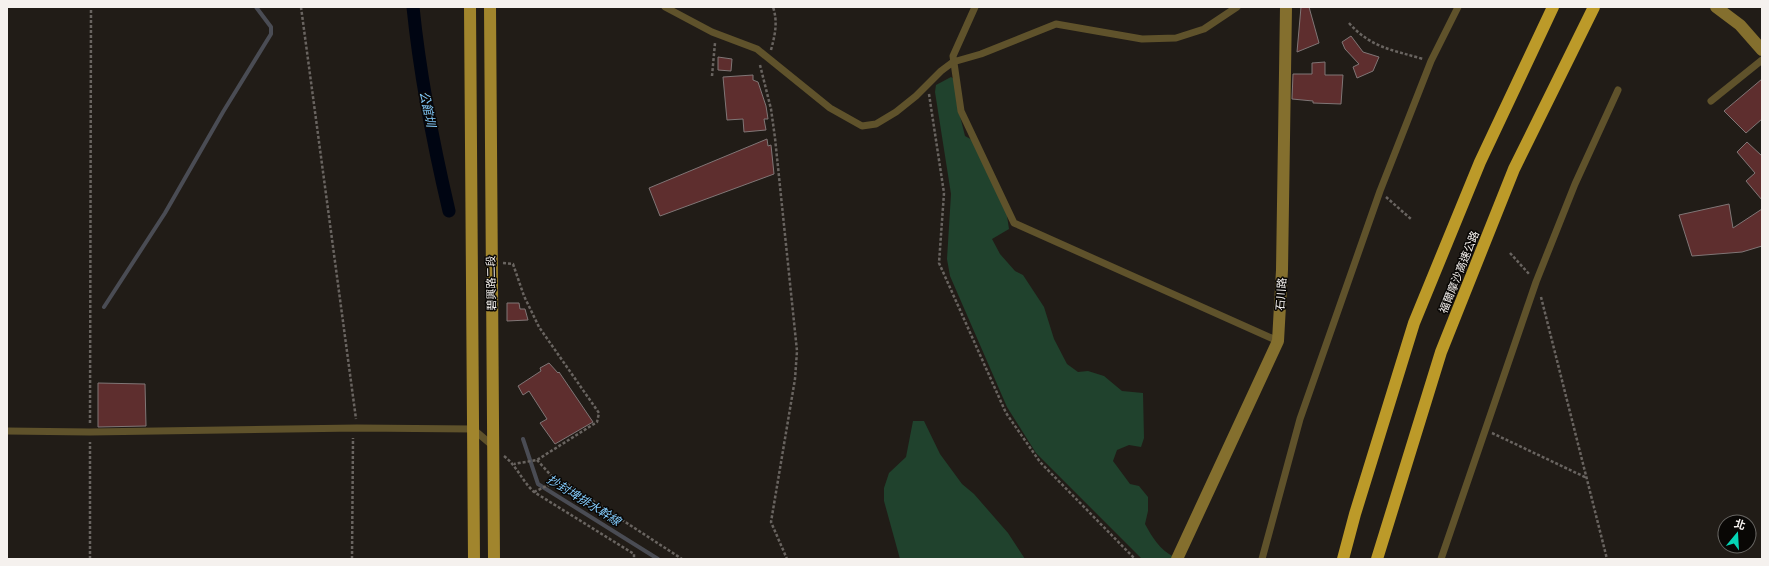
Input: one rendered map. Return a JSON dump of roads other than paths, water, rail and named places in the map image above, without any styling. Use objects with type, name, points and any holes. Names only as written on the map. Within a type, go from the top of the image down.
[{"type":"highway","name":"福爾摩沙高速公路","points":[[1343,559],[1355,514],[1414,324],[1480,162],[1553,7]]},
{"type":"highway","name":"福爾摩沙高速公路","points":[[1377,559],[1441,352],[1514,169],[1594,7]]},
{"type":"main road","name":"碧興路二段","points":[[470,7],[474,559]]},
{"type":"main road","name":"碧興路二段","points":[[490,7],[494,559]]},
{"type":"street","name":"石川路","points":[[1177,559],[1278,341],[1282,270],[1286,7]]},
{"type":"street","points":[[1716,7],[1740,25],[1762,50]]},
{"type":"lane","points":[[664,7],[717,33],[757,49],[830,108],[862,126],[876,124],[896,112],[953,62],[981,54],[1056,24],[1142,39],[1176,38],[1204,29],[1237,7]]},
{"type":"lane","points":[[975,7],[953,56],[961,111],[1014,223],[1278,341]]},
{"type":"lane","points":[[1262,559],[1300,420],[1380,191],[1432,61],[1458,7]]},
{"type":"lane","points":[[1711,101],[1762,60]]},
{"type":"lane","points":[[1441,559],[1536,282],[1575,184],[1618,90]]},
{"type":"lane","points":[[7,431],[90,432],[357,428],[473,429],[494,446]]},
{"type":"waterway","points":[[104,307],[165,213],[223,112],[271,34],[271,27],[256,7]]},
{"type":"waterway","name":"公館圳","points":[[413,7],[419,58],[449,211]]},
{"type":"waterway","name":"抄封埤排水幹線","points":[[523,439],[538,484],[658,559]]}]
